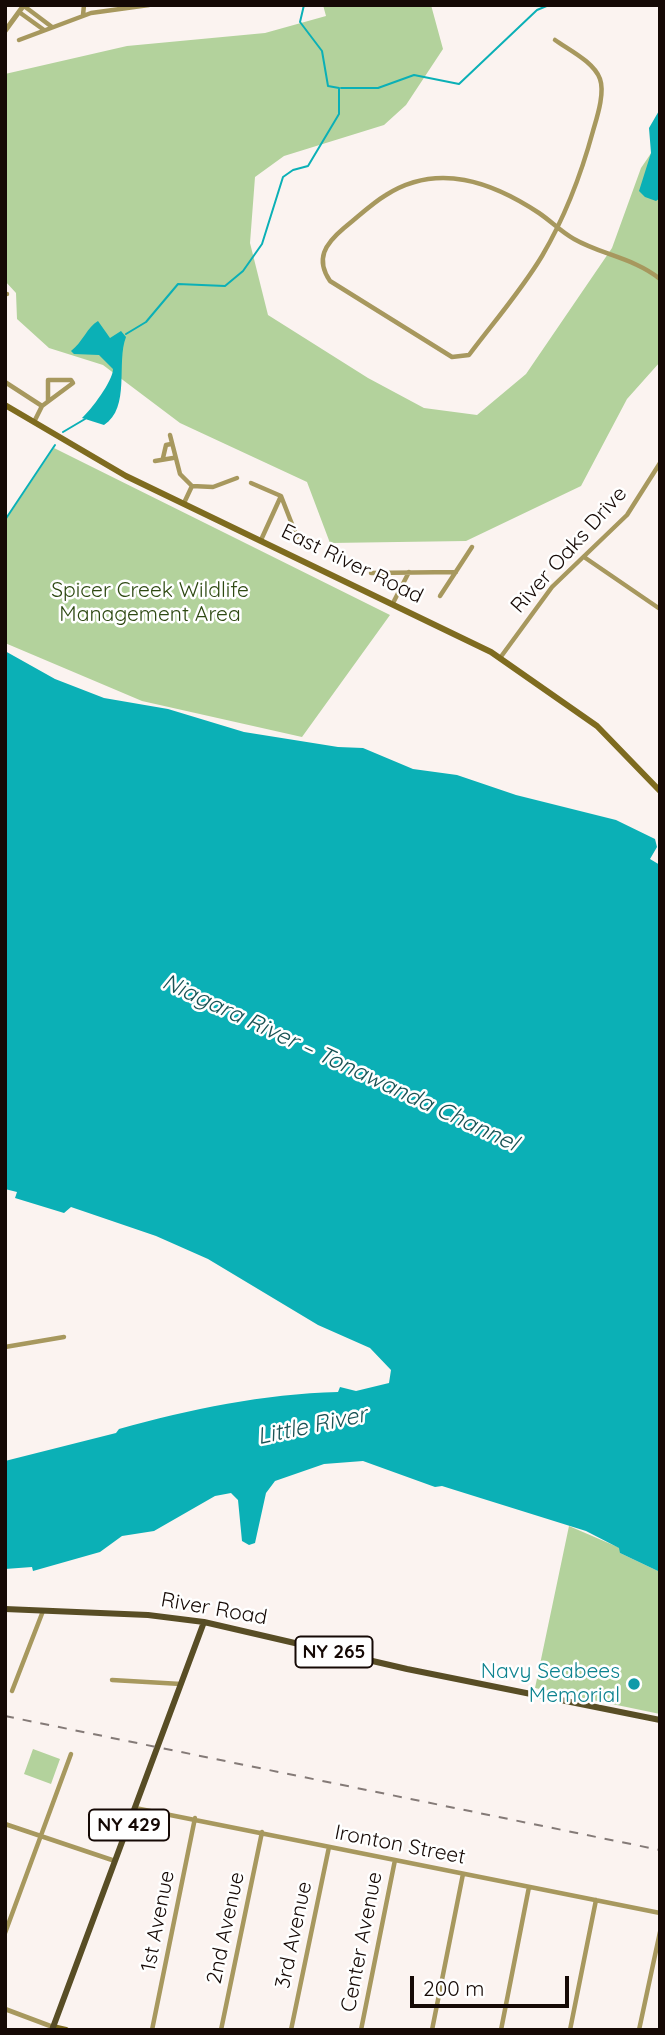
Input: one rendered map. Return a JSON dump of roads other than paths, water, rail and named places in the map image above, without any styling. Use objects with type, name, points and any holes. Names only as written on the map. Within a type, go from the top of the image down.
[{"type":"main road","name":"East River Road","points":[[5,405],[96,460],[393,603],[500,658],[597,726],[660,791]]},
{"type":"main road","name":"River Road","points":[[5,1609],[148,1615],[204,1622],[399,1667],[660,1720]]},
{"type":"main road","name":"NY 429","points":[[53,2028],[204,1622]]},
{"type":"main road","points":[[53,2028],[66,2030]]},
{"type":"street","points":[[83,16],[84,5]]},
{"type":"street","points":[[19,40],[83,16],[149,5]]},
{"type":"street","points":[[5,31],[24,6],[53,27]]},
{"type":"street","points":[[19,12],[44,31]]},
{"type":"street","points":[[555,40],[593,68],[600,79],[601,91],[585,159],[557,227],[541,257],[469,355],[452,357],[330,281],[322,269],[322,254],[330,240],[386,194],[422,178],[455,176],[488,185],[541,215],[557,227],[590,247],[641,266],[660,279]]},
{"type":"street","points":[[34,422],[42,407],[73,383],[71,380],[48,380],[48,401]]},
{"type":"street","points":[[5,382],[42,407]]},
{"type":"street","points":[[170,435],[173,458],[184,481],[192,486],[213,487],[237,478]]},
{"type":"street","points":[[163,458],[166,445],[171,444]]},
{"type":"street","points":[[155,461],[173,458]]},
{"type":"street","name":"River Oaks Drive","points":[[500,658],[538,602],[626,515],[658,470],[660,463]]},
{"type":"street","points":[[251,483],[281,496],[297,537]]},
{"type":"street","points":[[184,503],[192,486]]},
{"type":"street","points":[[261,540],[281,496]]},
{"type":"street","points":[[440,596],[472,547]]},
{"type":"street","points":[[584,557],[660,609]]},
{"type":"street","points":[[393,603],[408,572]]},
{"type":"street","points":[[371,573],[456,572]]},
{"type":"street","points":[[5,1347],[64,1337]]},
{"type":"street","points":[[12,1691],[43,1611]]},
{"type":"street","points":[[112,1680],[181,1684]]},
{"type":"street","points":[[5,1933],[71,1754]]},
{"type":"street","name":"Ironton Street","points":[[135,1808],[660,1913]]},
{"type":"street","name":"1st Avenue","points":[[152,2030],[195,1818]]},
{"type":"street","points":[[5,1824],[116,1861]]},
{"type":"street","name":"2nd Avenue","points":[[221,2030],[262,1832]]},
{"type":"street","name":"3rd Avenue","points":[[291,2030],[329,1847]]},
{"type":"street","name":"Center Avenue","points":[[361,2030],[395,1860]]},
{"type":"street","points":[[432,2030],[463,1874]]},
{"type":"street","points":[[501,2030],[529,1887]]},
{"type":"street","points":[[570,2030],[596,1900]]},
{"type":"street","points":[[639,2030],[660,1932]]},
{"type":"street","points":[[5,2009],[53,2028]]},
{"type":"water","points":[[660,109],[660,198],[656,201],[645,197],[639,191],[651,153],[649,128]]},
{"type":"water","points":[[98,321],[110,338],[121,331],[126,337],[117,408],[104,425],[82,418],[106,388],[113,369],[99,355],[74,354],[71,351]]},
{"type":"water","points":[[5,651],[55,679],[104,698],[168,709],[244,732],[338,747],[363,748],[413,769],[457,775],[516,795],[616,820],[655,839],[657,847],[650,859],[660,865],[660,1572],[620,1553],[619,1548],[586,1531],[442,1486],[435,1487],[363,1461],[324,1464],[275,1481],[266,1493],[255,1543],[249,1545],[242,1541],[238,1500],[231,1493],[215,1496],[154,1531],[122,1536],[100,1552],[33,1571],[32,1567],[5,1569],[5,1461],[200,1409],[255,1399],[338,1392],[340,1387],[356,1391],[389,1383],[391,1370],[370,1348],[318,1325],[208,1259],[156,1236],[71,1207],[64,1213],[15,1198],[17,1192],[5,1189]]},
{"type":"waterway","points":[[126,334],[146,322],[178,284],[225,286],[243,271],[262,244],[283,177],[293,170],[308,166],[339,114],[339,88],[328,86],[322,51],[300,22],[304,5]]},
{"type":"waterway","points":[[341,88],[378,88],[414,75],[459,84],[537,10],[549,5]]},
{"type":"waterway","points":[[63,432],[85,419]]},
{"type":"waterway","points":[[5,520],[55,445]]},
{"type":"railway","points":[[5,1716],[660,1850]]},
{"type":"place","name":"Navy Seabees Memorial","points":[[634,1684]]},
{"type":"park label","name":"Spicer Creek Wildlife Management Area","points":[[150,603]]},
{"type":"water label","name":"Niagara River – Tonawanda Channel","points":[[340,1063]]},
{"type":"water label","name":"Little River","points":[[312,1426]]}]
